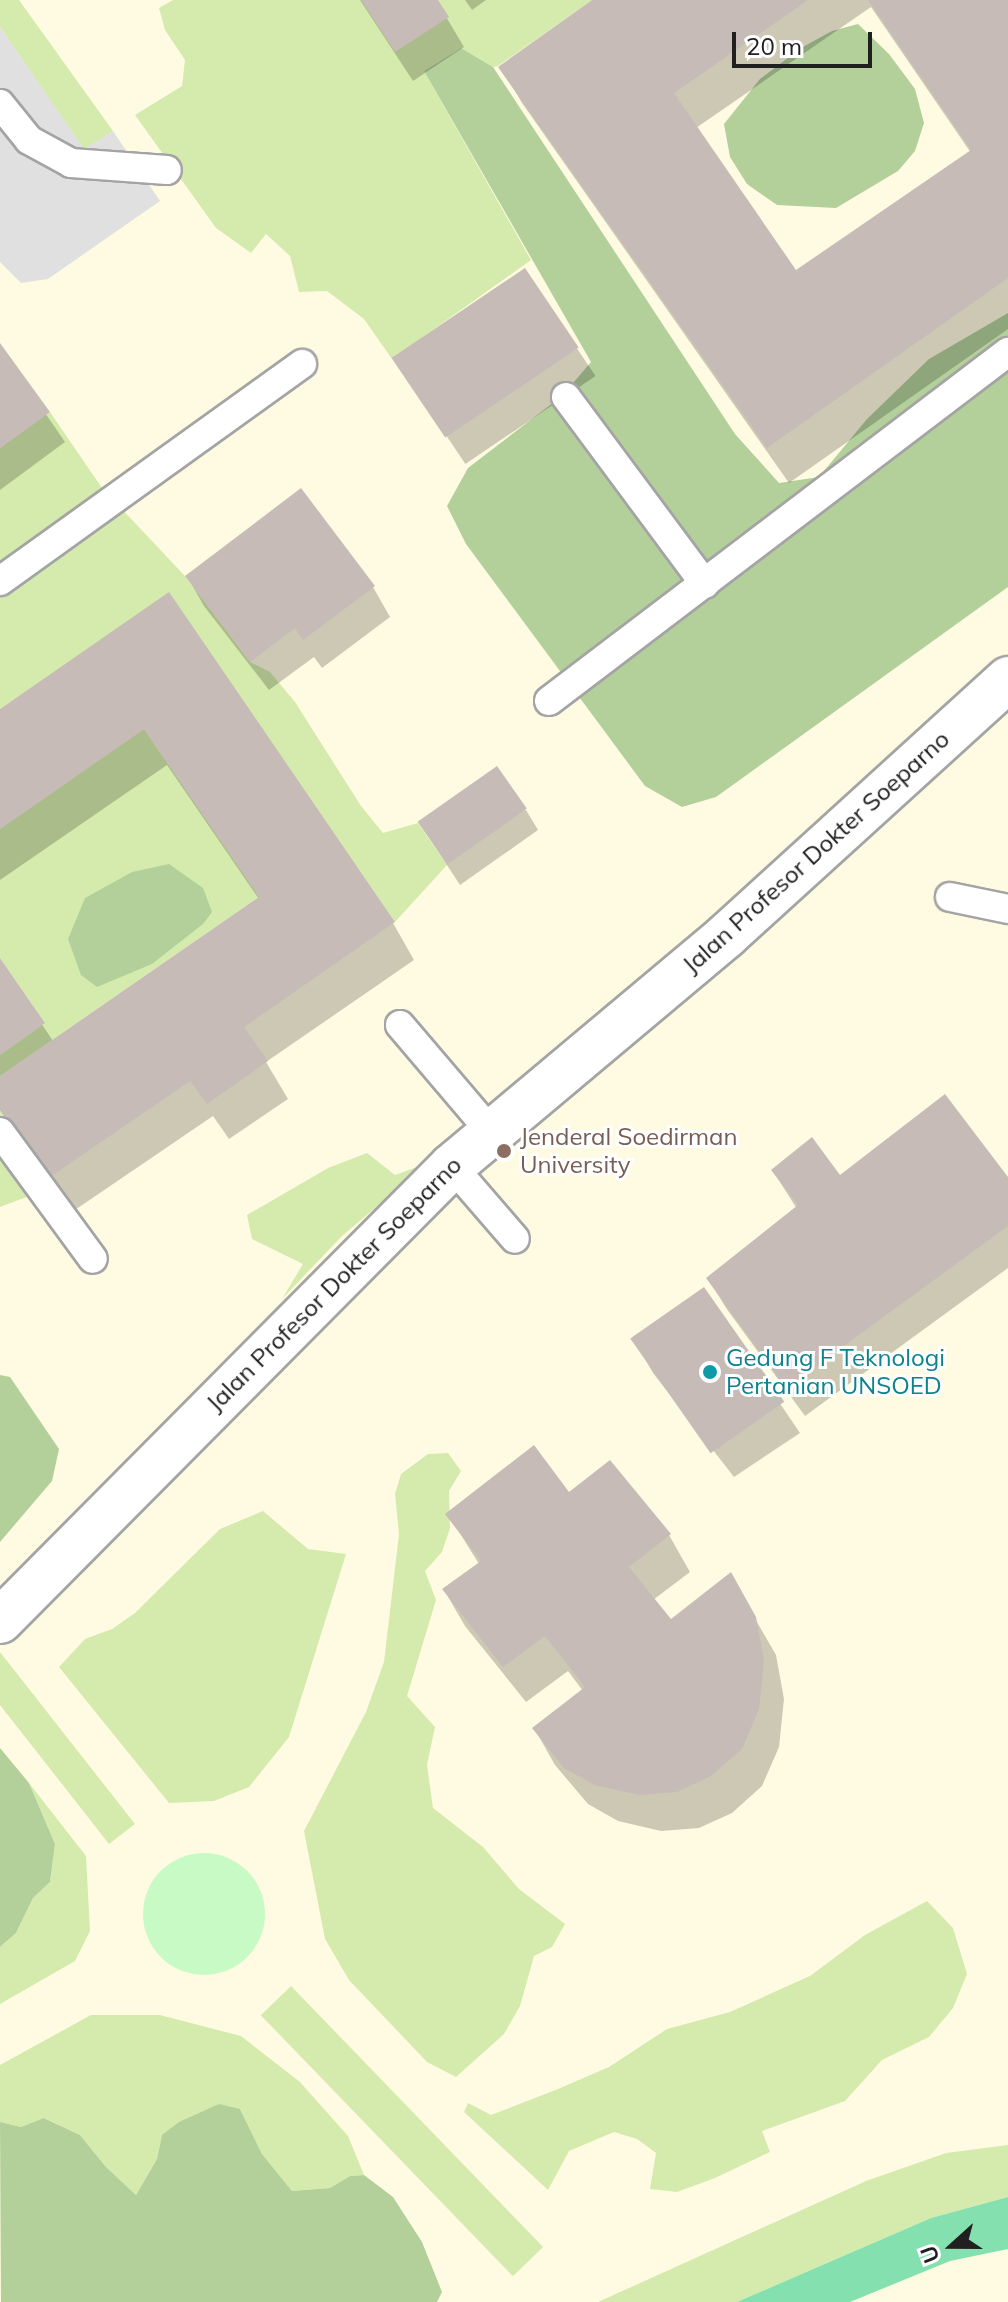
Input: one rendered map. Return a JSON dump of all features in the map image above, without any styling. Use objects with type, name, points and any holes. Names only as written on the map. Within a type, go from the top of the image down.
[{"type":"street","name":"Jalan Profesor Dokter Soeparno","points":[[0,1621],[452,1166],[726,936],[1008,679]]},
{"type":"lane","points":[[0,104],[29,140],[71,163],[167,170]]},
{"type":"lane","points":[[549,701],[1008,352]]},
{"type":"lane","points":[[0,581],[302,364]]},
{"type":"lane","points":[[566,397],[705,584]]},
{"type":"lane","points":[[950,897],[1008,909]]},
{"type":"lane","points":[[400,1025],[491,1132]]},
{"type":"lane","points":[[0,1132],[93,1259]]},
{"type":"lane","points":[[452,1166],[515,1239]]},
{"type":"shaded area","name":"Jenderal Soedirman University","points":[[0,0],[1008,0],[1008,2302],[0,2302]]},
{"type":"shaded area","points":[[0,27],[84,149],[113,131],[160,201],[48,279],[21,283],[0,262]]},
{"type":"green space","points":[[0,0],[19,0],[113,131],[84,150],[0,27]]},
{"type":"green space","points":[[173,0],[592,0],[498,66],[493,67],[461,48],[424,71],[531,260],[392,359],[364,319],[327,291],[299,292],[290,256],[266,234],[251,253],[216,228],[135,115],[182,86],[185,60],[165,30],[159,8]]},
{"type":"green space","points":[[858,24],[889,54],[915,89],[924,123],[915,151],[898,171],[836,208],[777,205],[747,184],[730,157],[724,124],[760,79],[801,48],[832,31]]},
{"type":"green space","points":[[461,48],[493,67],[735,434],[779,483],[819,477],[867,419],[929,359],[1008,313],[1008,587],[716,797],[682,807],[645,786],[466,544],[447,506],[468,468],[562,396],[591,362],[424,71]]},
{"type":"green space","points":[[50,412],[102,488],[185,576],[250,662],[270,672],[295,702],[361,806],[383,833],[418,823],[447,865],[395,922],[169,593],[0,709],[0,448]]},
{"type":"green space","points":[[144,729],[259,897],[0,1076],[0,1055],[45,1023],[0,958],[0,829]]},
{"type":"green space","points":[[169,864],[203,888],[212,912],[203,924],[152,964],[97,987],[81,975],[68,939],[85,898],[132,872]]},
{"type":"green space","points":[[0,1110],[53,1187],[0,1207]]},
{"type":"green space","points":[[367,1153],[395,1175],[428,1163],[342,1236],[282,1299],[303,1264],[252,1239],[247,1215],[328,1168]]},
{"type":"green space","points":[[0,1375],[10,1377],[59,1449],[52,1481],[0,1542]]},
{"type":"green space","points":[[448,1453],[461,1471],[449,1491],[450,1528],[442,1552],[425,1571],[436,1600],[407,1696],[435,1727],[427,1765],[433,1808],[483,1847],[519,1889],[565,1924],[552,1947],[534,1956],[520,2006],[504,2034],[456,2077],[427,2062],[349,1980],[325,1939],[304,1831],[366,1712],[384,1662],[399,1534],[395,1494],[401,1474],[428,1454]]},
{"type":"green space","points":[[263,1511],[308,1549],[346,1554],[289,1737],[249,1787],[214,1801],[169,1803],[59,1667],[85,1639],[112,1629],[135,1613],[220,1529]]},
{"type":"green space","points":[[0,1652],[135,1824],[109,1844],[0,1705]]},
{"type":"green space","points":[[0,1748],[29,1783],[55,1844],[50,1882],[33,1898],[16,1933],[0,1947]]},
{"type":"green space","points":[[29,1783],[86,1856],[90,1931],[75,1961],[0,2004],[0,1947],[16,1933],[33,1898],[50,1882],[55,1844]]},
{"type":"green space","points":[[204,1853],[227,1858],[247,1871],[260,1891],[265,1914],[260,1937],[247,1957],[227,1970],[204,1975],[181,1970],[161,1957],[148,1937],[143,1914],[148,1891],[161,1871],[181,1858]]},
{"type":"green space","points":[[927,1901],[953,1928],[967,1974],[953,2008],[929,2037],[882,2060],[845,2101],[762,2131],[770,2152],[715,2178],[677,2192],[650,2189],[656,2153],[637,2139],[614,2132],[569,2151],[548,2190],[464,2112],[468,2103],[491,2115],[558,2089],[609,2067],[667,2029],[730,2012],[810,1976],[865,1935]]},
{"type":"green space","points":[[291,1986],[543,2247],[513,2276],[261,2015]]},
{"type":"green space","points":[[91,2015],[160,2015],[241,2036],[300,2082],[348,2136],[364,2175],[350,2176],[330,2188],[292,2191],[262,2154],[240,2109],[162,2135],[157,2159],[136,2195],[106,2167],[80,2135],[45,2118],[21,2127],[0,2122],[0,2065]]},
{"type":"green space","points":[[219,2104],[240,2109],[262,2154],[292,2191],[330,2188],[350,2176],[364,2175],[393,2197],[422,2242],[442,2292],[437,2302],[1,2302],[0,2122],[21,2127],[44,2118],[80,2135],[106,2167],[136,2195],[157,2159],[162,2135],[179,2122]]},
{"type":"green space","points":[[1008,2145],[1008,2197],[931,2218],[737,2302],[598,2302],[866,2181],[946,2153]]},
{"type":"green space","points":[[1008,2197],[1008,2249],[950,2261],[850,2302],[737,2302],[931,2218]]},
{"type":"building","points":[[361,0],[438,0],[449,17],[395,52]]},
{"type":"building","points":[[592,0],[808,0],[674,93],[796,270],[971,150],[868,0],[1008,0],[1008,278],[767,448],[498,67]]},
{"type":"building","points":[[525,268],[579,348],[445,438],[392,358]]},
{"type":"building","points":[[0,343],[50,412],[0,448]]},
{"type":"building","points":[[301,488],[375,586],[303,640],[295,628],[250,662],[185,576]]},
{"type":"building","points":[[169,592],[395,922],[244,1027],[268,1061],[207,1104],[190,1081],[47,1179],[0,1110],[0,1076],[259,897],[144,729],[0,829],[0,709]]},
{"type":"building","points":[[497,766],[527,809],[447,864],[418,822]]},
{"type":"building","points":[[0,958],[45,1023],[0,1055]]},
{"type":"building","points":[[945,1094],[1008,1177],[1008,1226],[786,1388],[706,1278],[798,1205],[771,1170],[812,1137],[840,1175]]},
{"type":"building","name":"Gedung F Teknologi Pertanian UNSOED","points":[[704,1287],[784,1402],[711,1453],[630,1339]]},
{"type":"building","points":[[534,1445],[569,1492],[610,1460],[671,1534],[629,1567],[671,1619],[731,1572],[756,1617],[764,1661],[759,1709],[742,1749],[711,1776],[677,1792],[639,1795],[595,1785],[564,1768],[532,1728],[585,1687],[545,1636],[503,1667],[442,1589],[481,1561],[445,1514]]},
{"type":"place","name":"Jenderal Soedirman University","points":[[504,1151]]},
{"type":"place","name":"Gedung F Teknologi Pertanian UNSOED","points":[[710,1372]]}]
